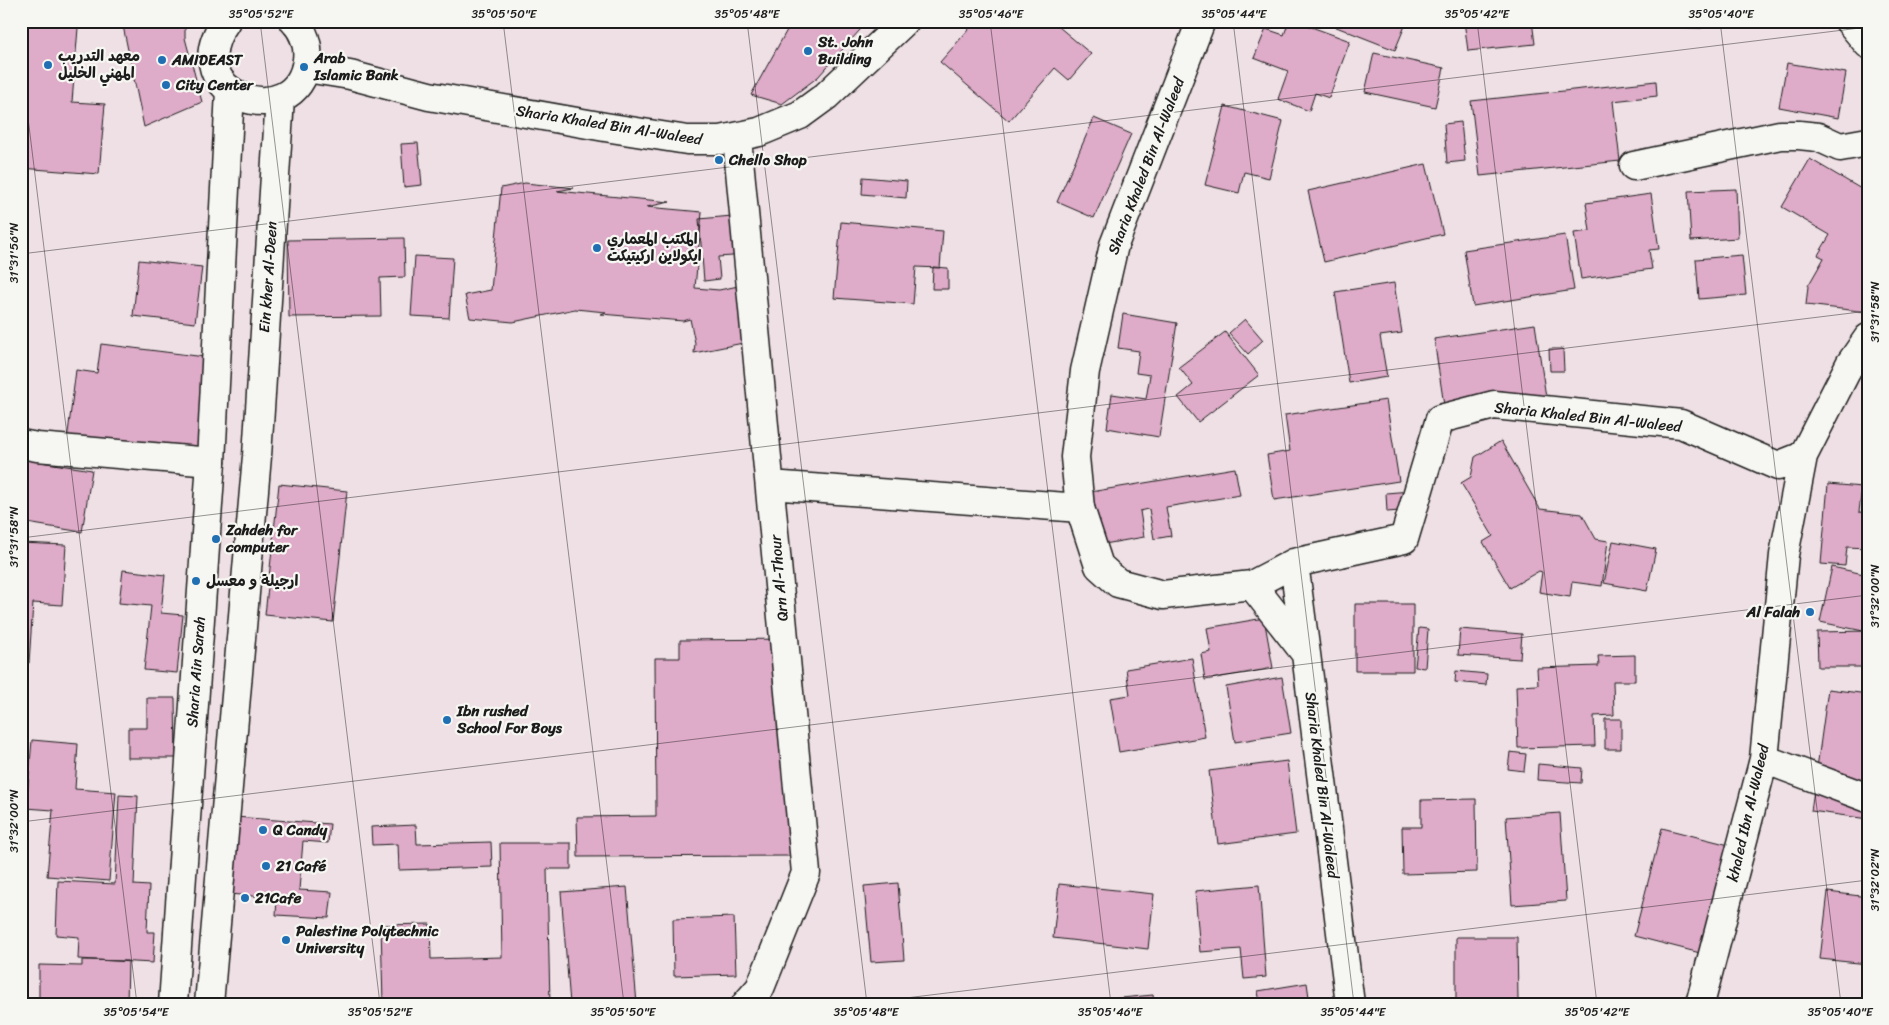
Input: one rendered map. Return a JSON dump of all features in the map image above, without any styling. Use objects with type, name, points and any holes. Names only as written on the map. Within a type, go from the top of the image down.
[{"type":"street","name":"Sharia Khaled Bin Al-Waleed","points":[[306,68],[350,75],[429,96],[614,129],[687,140],[714,140],[737,138],[772,128],[800,115],[841,83],[905,21]]},
{"type":"street","name":"Sharia Khaled Bin Al-Waleed","points":[[1201,21],[1114,245],[1086,371],[1075,457],[1080,508],[1099,566],[1118,583],[1163,595],[1252,585],[1294,563],[1404,539],[1440,419],[1494,405],[1681,424],[1778,466],[1804,456]]},
{"type":"street","points":[[1849,21],[1868,44]]},
{"type":"street","points":[[218,27],[213,49],[214,64],[219,79],[230,91],[241,98],[267,101],[280,98],[291,91],[300,80],[306,68],[308,53],[305,37],[296,22]]},
{"type":"street","name":"Sharia Ain Sarah","points":[[173,1004],[219,340],[230,91]]},
{"type":"street","name":"Ein kher Al-Deen","points":[[209,1004],[257,456],[280,98]]},
{"type":"street","points":[[1634,166],[1780,135],[1818,138],[1840,147],[1868,142]]},
{"type":"street","name":"Qrn Al-Thour","points":[[737,138],[806,873],[760,988],[746,1004]]},
{"type":"street","name":"khaled Ibn Al-Waleed","points":[[1700,1004],[1764,760],[1784,555],[1804,456],[1850,364],[1868,338]]},
{"type":"street","points":[[21,444],[211,462]]},
{"type":"street","points":[[770,485],[1080,508]]},
{"type":"street","name":"Sharia Khaled Bin Al-Waleed","points":[[1294,563],[1350,1004]]},
{"type":"street","points":[[1252,585],[1306,654]]},
{"type":"street","points":[[1764,760],[1868,798]]},
{"type":"building","name":"معهد التدريب المهني الخليل","points":[[21,21],[75,21],[78,28],[72,102],[105,104],[99,174],[21,168]]},
{"type":"building","name":"معهد التدريب المهني الخليل","points":[[113,21],[140,21],[140,23]]},
{"type":"building","name":"City Center","points":[[122,21],[185,21],[185,38],[202,102],[144,127]]},
{"type":"building","name":"St. John Building","points":[[792,21],[868,21],[818,77],[782,104],[751,95]]},
{"type":"building","points":[[976,21],[1052,21],[1091,54],[1069,80],[1055,68],[1009,121],[940,62]]},
{"type":"building","points":[[1289,21],[1295,21],[1350,41],[1329,98],[1315,93],[1309,111],[1278,99],[1288,71],[1254,58],[1266,29],[1284,35]]},
{"type":"building","points":[[1321,21],[1407,21],[1395,50]]},
{"type":"building","points":[[1464,21],[1532,21],[1535,44],[1468,51]]},
{"type":"building","points":[[1569,21],[1594,21],[1569,24]]},
{"type":"building","points":[[1656,21],[1702,21],[1702,28],[1656,27]]},
{"type":"building","points":[[1374,53],[1444,68],[1435,107],[1365,92]]},
{"type":"building","points":[[1787,63],[1846,73],[1838,118],[1779,107]]},
{"type":"building","points":[[1656,81],[1657,96],[1613,101],[1620,161],[1480,176],[1471,101]]},
{"type":"building","points":[[1225,106],[1283,121],[1269,178],[1244,172],[1239,193],[1205,185]]},
{"type":"building","points":[[1094,118],[1131,134],[1094,218],[1057,202]]},
{"type":"building","points":[[1461,122],[1465,161],[1447,163],[1444,124]]},
{"type":"building","points":[[418,143],[422,185],[404,187],[401,144]]},
{"type":"building","points":[[1810,159],[1868,193],[1868,312],[1806,305],[1808,286],[1824,258],[1818,255],[1830,235],[1782,207]]},
{"type":"building","points":[[1426,164],[1443,234],[1324,262],[1308,191]]},
{"type":"building","points":[[863,177],[907,181],[906,198],[862,194]]},
{"type":"building","name":"المكتب المعماري ايكولاين اركيتيكت","points":[[525,183],[574,188],[557,191],[670,202],[647,207],[702,212],[695,288],[719,290],[748,284],[743,343],[694,353],[695,343],[690,319],[683,321],[601,314],[606,312],[575,309],[513,322],[470,318],[465,295],[491,290],[501,188]]},
{"type":"building","points":[[1736,189],[1738,238],[1691,241],[1688,191]]},
{"type":"building","points":[[1651,194],[1659,249],[1649,250],[1652,269],[1581,279],[1574,233],[1590,231],[1586,203]]},
{"type":"building","points":[[743,215],[747,255],[718,257],[720,279],[704,281],[699,219]]},
{"type":"building","points":[[841,222],[943,231],[940,268],[916,267],[913,304],[834,298]]},
{"type":"building","points":[[1565,235],[1574,290],[1473,306],[1464,250]]},
{"type":"building","points":[[404,238],[405,277],[380,278],[381,316],[289,317],[288,240]]},
{"type":"building","points":[[1742,255],[1746,295],[1699,299],[1696,259]]},
{"type":"building","points":[[415,256],[453,258],[449,318],[411,316]]},
{"type":"building","points":[[139,260],[202,267],[195,323],[133,316]]},
{"type":"building","points":[[933,267],[948,268],[948,289],[932,289]]},
{"type":"building","points":[[1394,283],[1402,333],[1380,336],[1387,377],[1349,383],[1335,292]]},
{"type":"building","points":[[1123,314],[1177,323],[1159,437],[1107,428],[1112,394],[1146,399],[1150,375],[1136,373],[1139,351],[1118,348]]},
{"type":"building","points":[[1245,319],[1263,340],[1248,354],[1229,333]]},
{"type":"building","points":[[1535,324],[1546,397],[1445,412],[1434,339]]},
{"type":"building","points":[[1225,332],[1259,375],[1198,422],[1178,397],[1193,385],[1179,367]]},
{"type":"building","points":[[101,344],[213,358],[199,466],[66,449],[76,370],[97,373]]},
{"type":"building","points":[[1549,349],[1563,349],[1564,371],[1550,371]]},
{"type":"building","points":[[1386,400],[1399,481],[1274,500],[1267,455],[1290,451],[1285,415]]},
{"type":"building","points":[[1501,441],[1540,509],[1582,514],[1596,539],[1608,541],[1602,586],[1572,582],[1570,597],[1539,592],[1542,572],[1539,571],[1510,588],[1483,542],[1493,536],[1461,483],[1471,477],[1475,457]]},
{"type":"building","points":[[21,459],[92,470],[82,532],[21,522]]},
{"type":"building","points":[[1235,468],[1240,495],[1166,507],[1171,536],[1154,539],[1149,509],[1140,511],[1144,537],[1099,545],[1090,492]]},
{"type":"building","points":[[279,484],[347,491],[333,622],[265,615]]},
{"type":"building","points":[[1828,484],[1862,487],[1859,512],[1868,513],[1868,548],[1847,547],[1845,566],[1821,564]]},
{"type":"building","points":[[1410,491],[1412,510],[1387,512],[1386,493]]},
{"type":"building","points":[[1613,541],[1656,549],[1647,591],[1604,583]]},
{"type":"building","points":[[21,543],[66,545],[62,605],[33,603],[29,663],[21,663]]},
{"type":"building","points":[[1832,567],[1868,575],[1868,632],[1820,622]]},
{"type":"building","points":[[123,570],[165,575],[161,613],[183,615],[177,673],[144,670],[151,606],[119,603]]},
{"type":"building","points":[[1355,604],[1413,604],[1413,671],[1355,671]]},
{"type":"building","points":[[1264,618],[1273,668],[1205,680],[1201,654],[1211,652],[1207,628]]},
{"type":"building","points":[[1419,628],[1428,629],[1425,668],[1415,667]]},
{"type":"building","points":[[1460,629],[1522,634],[1520,659],[1458,655]]},
{"type":"building","points":[[1868,631],[1868,667],[1818,667],[1817,632]]},
{"type":"building","points":[[792,639],[792,856],[578,857],[577,817],[656,816],[655,658],[680,658],[680,640]]},
{"type":"building","points":[[1635,655],[1635,681],[1613,681],[1614,715],[1594,716],[1595,746],[1518,748],[1516,686],[1538,685],[1537,668],[1599,666],[1598,656]]},
{"type":"building","points":[[1192,658],[1205,737],[1119,752],[1110,698],[1130,695],[1126,669]]},
{"type":"building","points":[[1456,671],[1487,674],[1486,685],[1455,682]]},
{"type":"building","points":[[1282,677],[1291,733],[1235,742],[1226,687]]},
{"type":"building","points":[[1828,689],[1868,694],[1868,819],[1811,811]]},
{"type":"building","points":[[147,698],[175,698],[176,758],[128,758],[128,728],[147,728]]},
{"type":"building","points":[[1605,719],[1621,719],[1621,749],[1605,749]]},
{"type":"building","points":[[32,740],[78,744],[75,789],[116,792],[109,881],[47,876],[53,810],[26,808]]},
{"type":"building","points":[[1510,752],[1526,754],[1524,771],[1508,769]]},
{"type":"building","points":[[1287,761],[1296,834],[1218,844],[1209,771]]},
{"type":"building","points":[[1538,764],[1582,768],[1581,783],[1537,780]]},
{"type":"building","points":[[119,795],[138,796],[134,885],[149,886],[147,932],[155,932],[153,963],[78,959],[79,937],[56,935],[58,881],[115,884]]},
{"type":"building","points":[[1476,799],[1477,872],[1403,874],[1402,827],[1421,827],[1421,800]]},
{"type":"building","points":[[1560,813],[1566,901],[1512,905],[1506,817]]},
{"type":"building","name":"21 Café","points":[[235,817],[330,824],[328,843],[303,841],[299,890],[332,892],[329,918],[276,915],[277,898],[229,894]]},
{"type":"building","points":[[416,825],[417,844],[491,842],[492,867],[399,870],[398,844],[372,845],[371,827]]},
{"type":"building","points":[[1662,828],[1733,846],[1704,954],[1634,936]]},
{"type":"building","points":[[500,843],[571,843],[571,869],[547,869],[550,1004],[383,1004],[381,925],[430,924],[431,959],[502,957]]},
{"type":"building","points":[[898,883],[904,960],[871,962],[864,886]]},
{"type":"building","points":[[1059,884],[1154,894],[1148,949],[1053,938]]},
{"type":"building","points":[[1259,885],[1266,977],[1244,979],[1241,949],[1200,952],[1195,891]]},
{"type":"building","points":[[627,887],[637,1004],[570,1004],[561,892]]},
{"type":"building","points":[[1828,892],[1868,897],[1868,964],[1820,959]]},
{"type":"building","points":[[734,917],[736,974],[674,976],[673,919]]},
{"type":"building","points":[[1456,937],[1517,937],[1518,1001],[1456,1002]]},
{"type":"building","points":[[82,960],[128,961],[127,1004],[39,1004],[39,965],[82,966]]},
{"type":"building","points":[[1307,983],[1310,1004],[1260,1004],[1258,991]]},
{"type":"building","points":[[1153,995],[1154,1004],[1090,1004],[1090,1001]]},
{"type":"building","points":[[1051,1000],[1051,1004],[1006,1004],[1006,1003]]},
{"type":"place","name":"St. John Building","points":[[808,51]]},
{"type":"place","name":"AMIDEAST","points":[[162,60]]},
{"type":"place","name":"معهد التدريب المهني الخليل","points":[[48,65]]},
{"type":"place","name":"Arab Islamic Bank","points":[[304,67]]},
{"type":"place","name":"City Center","points":[[166,85]]},
{"type":"place","name":"Chello Shop","points":[[719,160]]},
{"type":"place","name":"المكتب المعماري ايكولاين اركيتيكت","points":[[597,248]]},
{"type":"place","name":"Zahdeh for computer","points":[[216,539]]},
{"type":"place","name":"ارجيلة و معسل","points":[[196,581]]},
{"type":"place","name":"Al Falah","points":[[1810,612]]},
{"type":"place","name":"Ibn rushed School For Boys","points":[[447,720]]},
{"type":"place","name":"Q Candy","points":[[263,830]]},
{"type":"place","name":"21 Café","points":[[266,866]]},
{"type":"place","name":"21Cafe","points":[[245,898]]},
{"type":"place","name":"Palestine Polytechnic University","points":[[286,940]]}]
